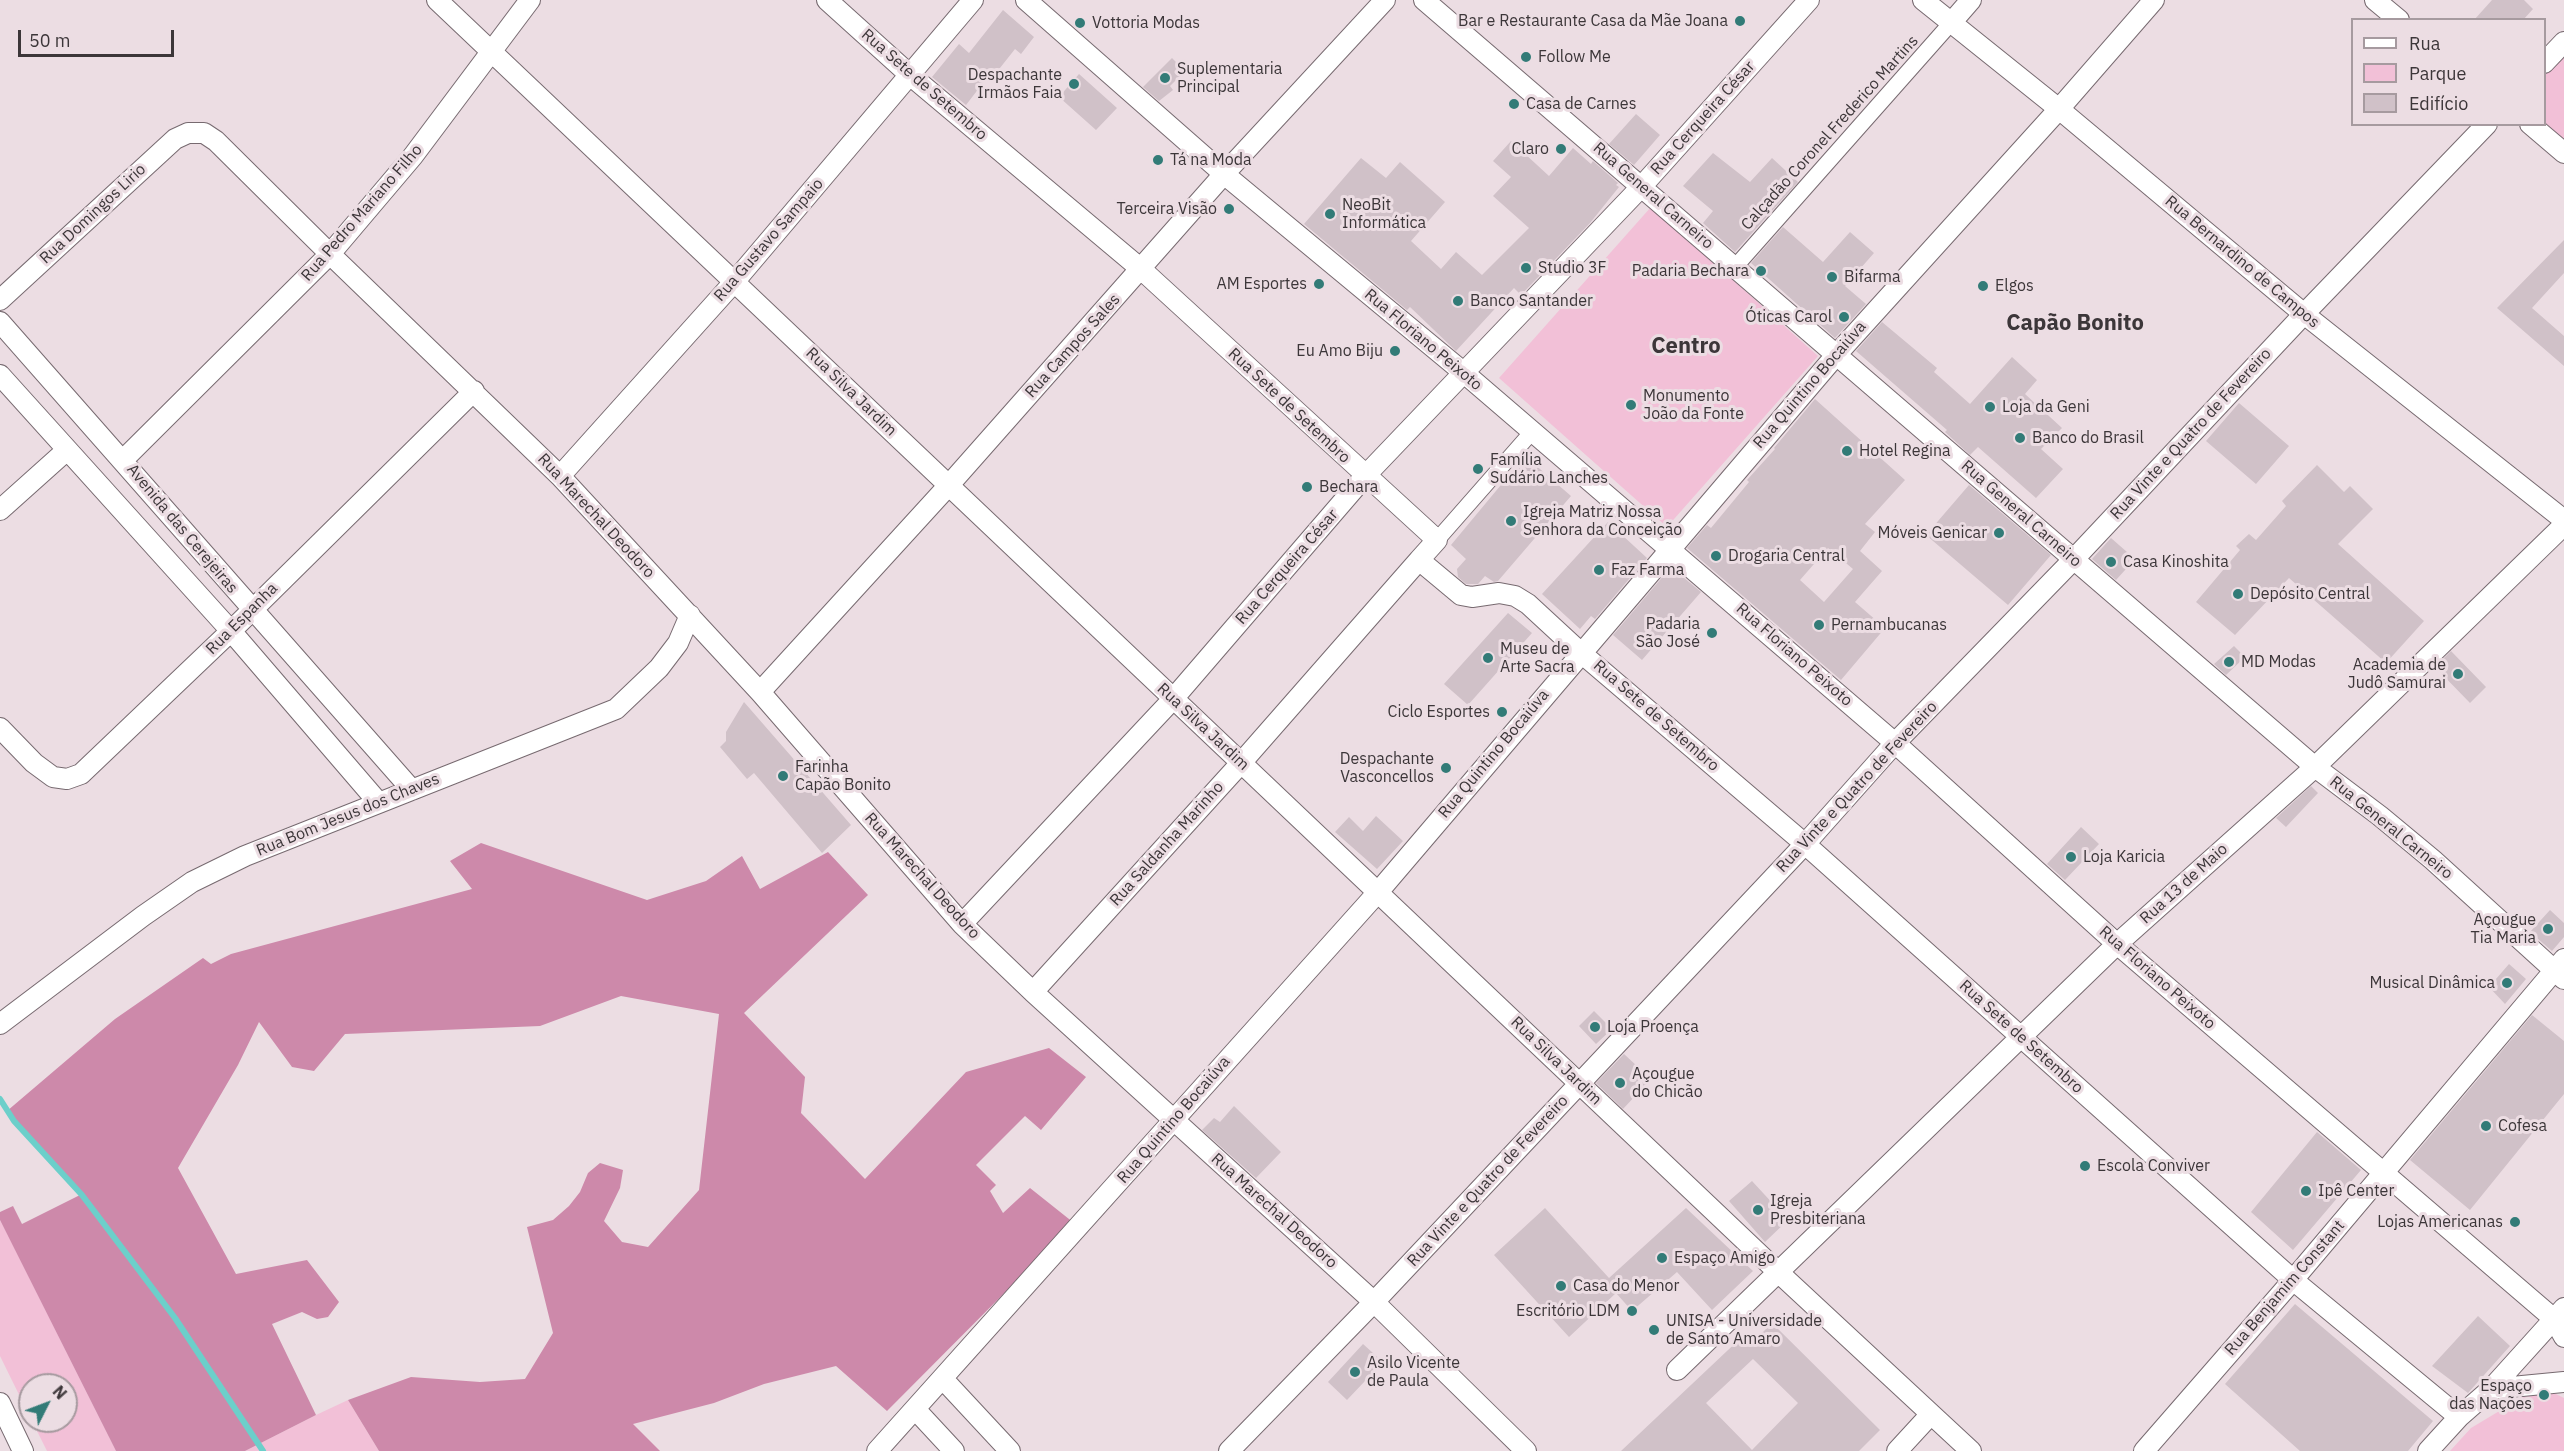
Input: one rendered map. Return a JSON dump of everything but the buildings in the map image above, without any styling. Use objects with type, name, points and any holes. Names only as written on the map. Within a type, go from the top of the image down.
[{"type":"street","name":"Rua Silva Jardim","points":[[437,0],[1777,1271],[1971,1451]]},
{"type":"street","name":"Rua Pedro Mariano Filho","points":[[123,460],[330,254],[413,156],[530,0]]},
{"type":"street","name":"Rua Sete de Setembro","points":[[827,0],[910,75],[1141,269],[1437,540]]},
{"type":"street","name":"Rua Gustavo Sampaio","points":[[560,476],[735,281],[973,0]]},
{"type":"street","name":"Rua Floriano Peixoto","points":[[1026,0],[1224,174],[1463,372],[1531,433],[1669,548],[1895,743],[2117,944],[2383,1173],[2559,1314]]},
{"type":"street","name":"Rua Campos Sales","points":[[759,692],[949,485],[1224,174],[1385,0]]},
{"type":"street","name":"Rua General Carneiro","points":[[1424,0],[2314,767],[2380,816],[2561,970]]},
{"type":"street","name":"Rua Cerqueira César","points":[[962,924],[1173,699],[1365,476],[1642,186],[1809,0]]},
{"type":"street","name":"Rua Bernardino de Campos","points":[[1923,0],[2060,109],[2304,314],[2564,520]]},
{"type":"street","points":[[1951,23],[1971,0]]},
{"type":"street","name":"Rua Quintino Bocaiúva","points":[[877,1451],[944,1379],[1378,891],[1837,354],[2060,109],[2154,0]]},
{"type":"street","points":[[2375,0],[2397,18]]},
{"type":"street","name":"Calçadão Coronel Frederico Martins","points":[[1735,267],[1951,23]]},
{"type":"street","points":[[2546,61],[2564,42]]},
{"type":"street","name":"Rua Vinte e Quatro de Fevereiro","points":[[1229,1451],[1374,1302],[1806,844],[1895,743],[2074,559],[2304,314],[2485,126]]},
{"type":"street","points":[[2532,126],[2564,153]]},
{"type":"street","name":"Rua Marechal Deodoro","points":[[188,133],[204,133],[216,141],[560,476],[690,615],[962,924],[1033,992],[1374,1302],[1526,1451]]},
{"type":"street","name":"Rua Domingos Lirio","points":[[0,300],[175,139],[188,133]]},
{"type":"street","name":"Avenida das Cerejeiras","points":[[0,322],[412,790]]},
{"type":"street","name":"Avenida das Cerejeiras","points":[[0,375],[231,631],[378,802]]},
{"type":"street","name":"Rua Espanha","points":[[0,728],[34,763],[53,777],[67,779],[81,774],[231,631],[474,391]]},
{"type":"street","points":[[1419,560],[1531,433]]},
{"type":"street","points":[[0,510],[67,450]]},
{"type":"street","name":"Rua 13 de Maio","points":[[1677,1370],[2117,944],[2314,767],[2564,525]]},
{"type":"street","name":"Rua Sete de Setembro","points":[[1419,560],[1461,595],[1472,597],[1499,593],[1515,596],[1528,604],[1580,652],[1806,844],[2293,1280],[2459,1417]]},
{"type":"street","name":"Rua Saldanha Marinho","points":[[1033,992],[1241,763],[1419,560]]},
{"type":"street","name":"Rua Bom Jesus dos Chaves","points":[[0,1024],[143,916],[192,882],[245,856],[616,708],[659,668],[678,643],[690,615]]},
{"type":"street","name":"Rua Benjamim Constant","points":[[2144,1451],[2561,970]]},
{"type":"street","points":[[2559,1314],[2564,1337]]},
{"type":"street","points":[[2428,1451],[2459,1417],[2491,1389],[2559,1314]]},
{"type":"street","points":[[944,1379],[1010,1451]]},
{"type":"street","points":[[2491,1389],[2564,1382]]},
{"type":"street","points":[[0,1403],[7,1434],[23,1451]]},
{"type":"street","points":[[915,1409],[954,1451]]},
{"type":"street","points":[[1897,1451],[1931,1414]]},
{"type":"green space","points":[[2564,42],[2564,153],[2545,126],[2546,62]]},
{"type":"green space","points":[[1651,207],[1818,356],[1667,527],[1499,378]]},
{"type":"green space","points":[[0,1220],[77,1373],[18,1373],[18,1393],[0,1356]]},
{"type":"green space","points":[[78,1375],[116,1451],[47,1451],[38,1433],[78,1433]]},
{"type":"green space","points":[[2550,1391],[2564,1398],[2564,1451],[2450,1451],[2471,1428],[2521,1398]]},
{"type":"green space","points":[[348,1400],[379,1451],[245,1451],[316,1415]]},
{"type":"shaded area","points":[[481,843],[647,900],[706,881],[742,856],[760,889],[828,852],[868,895],[744,1013],[805,1077],[801,1113],[865,1179],[966,1072],[1049,1048],[1086,1077],[1041,1130],[1025,1116],[976,1165],[996,1185],[990,1191],[1003,1213],[1030,1188],[1074,1223],[887,1411],[836,1366],[764,1384],[714,1403],[633,1424],[660,1451],[379,1451],[348,1400],[411,1377],[480,1382],[525,1379],[553,1333],[527,1227],[553,1220],[569,1206],[580,1192],[588,1173],[600,1163],[623,1170],[620,1188],[604,1221],[622,1242],[648,1247],[699,1190],[719,1014],[621,996],[540,1026],[345,1034],[314,1071],[292,1067],[259,1022],[238,1065],[178,1168],[236,1274],[307,1260],[339,1302],[328,1317],[317,1319],[302,1312],[272,1324],[316,1415],[245,1451],[116,1451],[0,1220],[0,1212],[13,1206],[22,1224],[82,1194],[7,1111],[115,1019],[203,958],[211,964],[231,954],[472,889],[450,861]]},
{"type":"waterway","points":[[0,1099],[14,1121],[82,1195],[175,1318],[263,1451]]},
{"type":"place","name":"Bar e Restaurante Casa da Mãe Joana","points":[[1740,21]]},
{"type":"place","name":"Vottoria Modas","points":[[1080,23]]},
{"type":"place","name":"Follow Me","points":[[1526,57]]},
{"type":"place","name":"Suplementaria Principal","points":[[1165,78]]},
{"type":"place","name":"Despachante Irmãos Faia","points":[[1074,84]]},
{"type":"place","name":"Casa de Carnes","points":[[1514,104]]},
{"type":"place","name":"Claro","points":[[1561,149]]},
{"type":"place","name":"Tá na Moda","points":[[1158,160]]},
{"type":"place","name":"Terceira Visão","points":[[1229,209]]},
{"type":"place","name":"NeoBit Informática","points":[[1330,214]]},
{"type":"place","name":"Studio 3F","points":[[1526,268]]},
{"type":"place","name":"Padaria Bechara","points":[[1761,271]]},
{"type":"place","name":"Bifarma","points":[[1832,277]]},
{"type":"place","name":"AM Esportes","points":[[1319,284]]},
{"type":"place","name":"Elgos","points":[[1983,286]]},
{"type":"place","name":"Banco Santander","points":[[1458,301]]},
{"type":"place","name":"Óticas Carol","points":[[1844,317]]},
{"type":"place","name":"Eu Amo Biju","points":[[1395,351]]},
{"type":"place","name":"Monumento João da Fonte","points":[[1631,405]]},
{"type":"place","name":"Loja da Geni","points":[[1990,407]]},
{"type":"place","name":"Banco do Brasil","points":[[2020,438]]},
{"type":"place","name":"Hotel Regina","points":[[1847,451]]},
{"type":"place","name":"Família Sudário Lanches","points":[[1478,469]]},
{"type":"place","name":"Bechara","points":[[1307,487]]},
{"type":"place","name":"Igreja Matriz Nossa Senhora da Conceição","points":[[1511,521]]},
{"type":"place","name":"Móveis Genicar","points":[[1999,533]]},
{"type":"place","name":"Drogaria Central","points":[[1716,556]]},
{"type":"place","name":"Casa Kinoshita","points":[[2111,562]]},
{"type":"place","name":"Faz Farma","points":[[1599,570]]},
{"type":"place","name":"Depósito Central","points":[[2238,594]]},
{"type":"place","name":"Pernambucanas","points":[[1819,625]]},
{"type":"place","name":"Padaria São José","points":[[1712,633]]},
{"type":"place","name":"Museu de Arte Sacra","points":[[1488,658]]},
{"type":"place","name":"MD Modas","points":[[2229,662]]},
{"type":"place","name":"Academia de Judô Samurai","points":[[2458,674]]},
{"type":"place","name":"Ciclo Esportes","points":[[1502,712]]},
{"type":"place","name":"Despachante Vasconcellos","points":[[1446,768]]},
{"type":"place","name":"Farinha Capão Bonito","points":[[783,776]]},
{"type":"place","name":"Loja Karicia","points":[[2071,857]]},
{"type":"place","name":"Açougue Tia Maria","points":[[2548,929]]},
{"type":"place","name":"Musical Dinâmica","points":[[2507,983]]},
{"type":"place","name":"Loja Proença","points":[[1595,1027]]},
{"type":"place","name":"Açougue do Chicão","points":[[1620,1083]]},
{"type":"place","name":"Cofesa","points":[[2486,1126]]},
{"type":"place","name":"Escola Conviver","points":[[2085,1166]]},
{"type":"place","name":"Ipê Center","points":[[2306,1191]]},
{"type":"place","name":"Igreja Presbiteriana","points":[[1758,1210]]},
{"type":"place","name":"Lojas Americanas","points":[[2515,1222]]},
{"type":"place","name":"Espaço Amigo","points":[[1662,1258]]},
{"type":"place","name":"Casa do Menor","points":[[1561,1286]]},
{"type":"place","name":"Escritório LDM","points":[[1632,1311]]},
{"type":"place","name":"UNISA - Universidade de Santo Amaro","points":[[1654,1330]]},
{"type":"place","name":"Asilo Vicente de Paula","points":[[1355,1372]]},
{"type":"place","name":"Espaço das Nações","points":[[2544,1395]]},
{"type":"district","name":"Capão Bonito","points":[[2075,324]]},
{"type":"district","name":"Centro","points":[[1686,347]]}]
